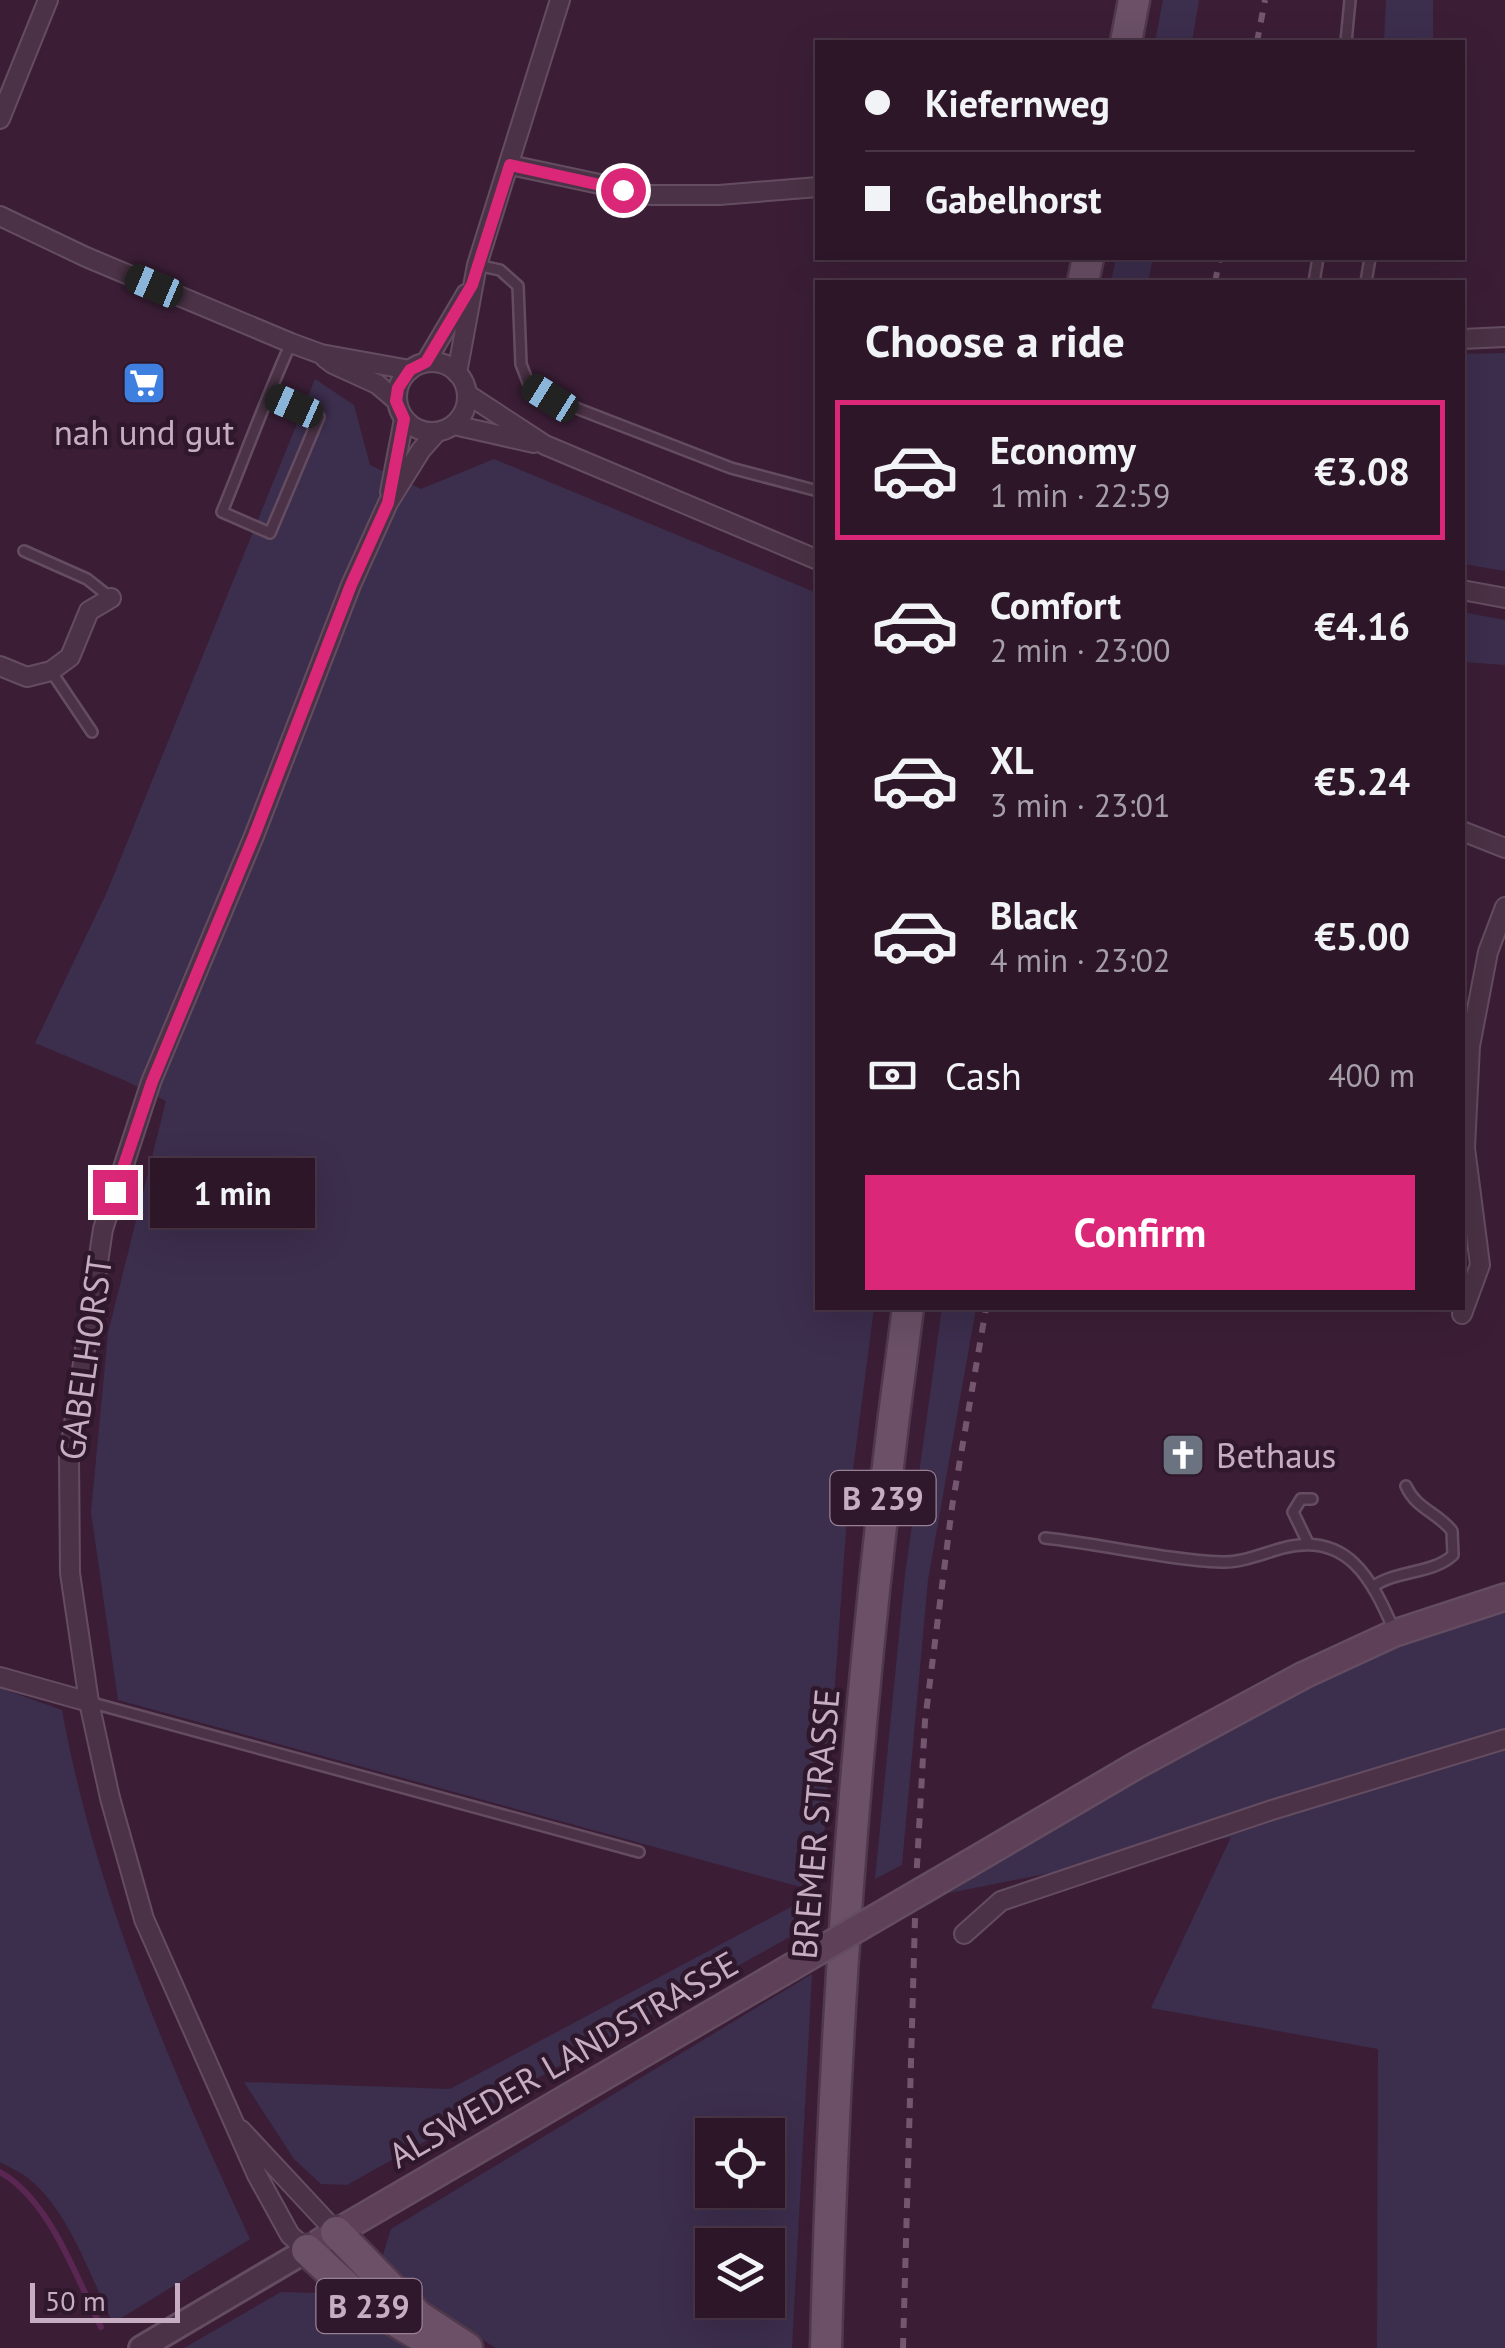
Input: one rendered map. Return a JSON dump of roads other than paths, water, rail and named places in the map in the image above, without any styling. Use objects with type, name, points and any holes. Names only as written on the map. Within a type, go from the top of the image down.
[{"type":"main road","points":[[1126,40],[1134,0]]},
{"type":"main road","name":"BREMER STRASSE","points":[[826,2348],[836,2056],[857,1768],[880,1525],[908,1310]]},
{"type":"main road","name":"ALSWEDER LANDSTRASSE","points":[[307,2250],[1137,1765],[1304,1675],[1396,1633],[1505,1597]]},
{"type":"main road","name":"B 239","points":[[336,2232],[418,2316],[467,2348]]},
{"type":"main road","name":"B 239","points":[[307,2250],[362,2302],[442,2348]]},
{"type":"street","points":[[0,118],[48,0]]},
{"type":"street","points":[[445,429],[464,412],[467,394],[458,373],[472,285],[560,0]]},
{"type":"street","points":[[510,165],[651,196],[815,187]]},
{"type":"street","points":[[0,216],[86,257],[321,354],[418,366],[440,363],[458,373]]},
{"type":"street","points":[[400,410],[398,388],[418,366],[472,285]]},
{"type":"street","points":[[1465,340],[1505,336]]},
{"type":"street","points":[[321,354],[333,364],[377,384],[423,432],[445,429],[544,445]]},
{"type":"street","points":[[467,394],[544,445],[815,559]]},
{"type":"street","name":"GABELHORST","points":[[388,503],[400,410]]},
{"type":"street","name":"GABELHORST","points":[[307,2250],[290,2235],[232,2121],[144,1920],[110,1798],[89,1702],[70,1573],[69,1456],[103,1229],[152,1082],[254,836],[351,585],[388,503],[420,450],[445,429]]},
{"type":"street","points":[[1465,591],[1505,598]]},
{"type":"street","points":[[0,666],[27,677],[51,671],[70,657],[88,612],[112,598]]},
{"type":"street","points":[[1465,832],[1505,848]]},
{"type":"street","points":[[1465,1306],[1480,1265],[1465,1148],[1470,1046],[1488,952],[1505,907]]},
{"type":"street","points":[[1462,1314],[1463,1310]]},
{"type":"street","points":[[0,1677],[89,1702]]},
{"type":"street","points":[[964,1934],[1001,1902],[1272,1810],[1505,1740]]},
{"type":"street","name":"GABELHORST","points":[[232,2121],[336,2232]]},
{"type":"street","name":"ALSWEDER LANDSTRASSE","points":[[141,2348],[173,2340],[307,2250]]},
{"type":"lane","points":[[1346,40],[1350,0]]},
{"type":"lane","points":[[477,265],[500,270],[518,286],[521,364],[529,384],[550,398],[697,456],[815,490]]},
{"type":"lane","points":[[270,394],[319,417],[270,533],[222,512],[270,394],[291,343]]},
{"type":"lane","points":[[24,551],[87,579],[112,598]]},
{"type":"lane","points":[[51,671],[92,732]]},
{"type":"lane","points":[[1374,1586],[1393,1576],[1444,1563],[1452,1555],[1452,1531],[1412,1500],[1406,1486]]},
{"type":"lane","points":[[1308,1543],[1294,1512],[1302,1500],[1312,1499]]},
{"type":"lane","points":[[1045,1538],[1226,1563],[1308,1543],[1342,1554],[1374,1586],[1396,1633]]},
{"type":"lane","points":[[89,1702],[639,1852]]},
{"type":"waterway","points":[[0,2172],[18,2185],[47,2220],[101,2327]]},
{"type":"railway","points":[[1257,40],[1265,0]]},
{"type":"railway","points":[[1215,280],[1220,260]]},
{"type":"railway","points":[[903,2348],[916,1883],[925,1721],[952,1507],[986,1310]]},
{"type":"place","name":"nah und gut","points":[[144,383]]},
{"type":"place","name":"Bethaus","points":[[1183,1455]]}]
